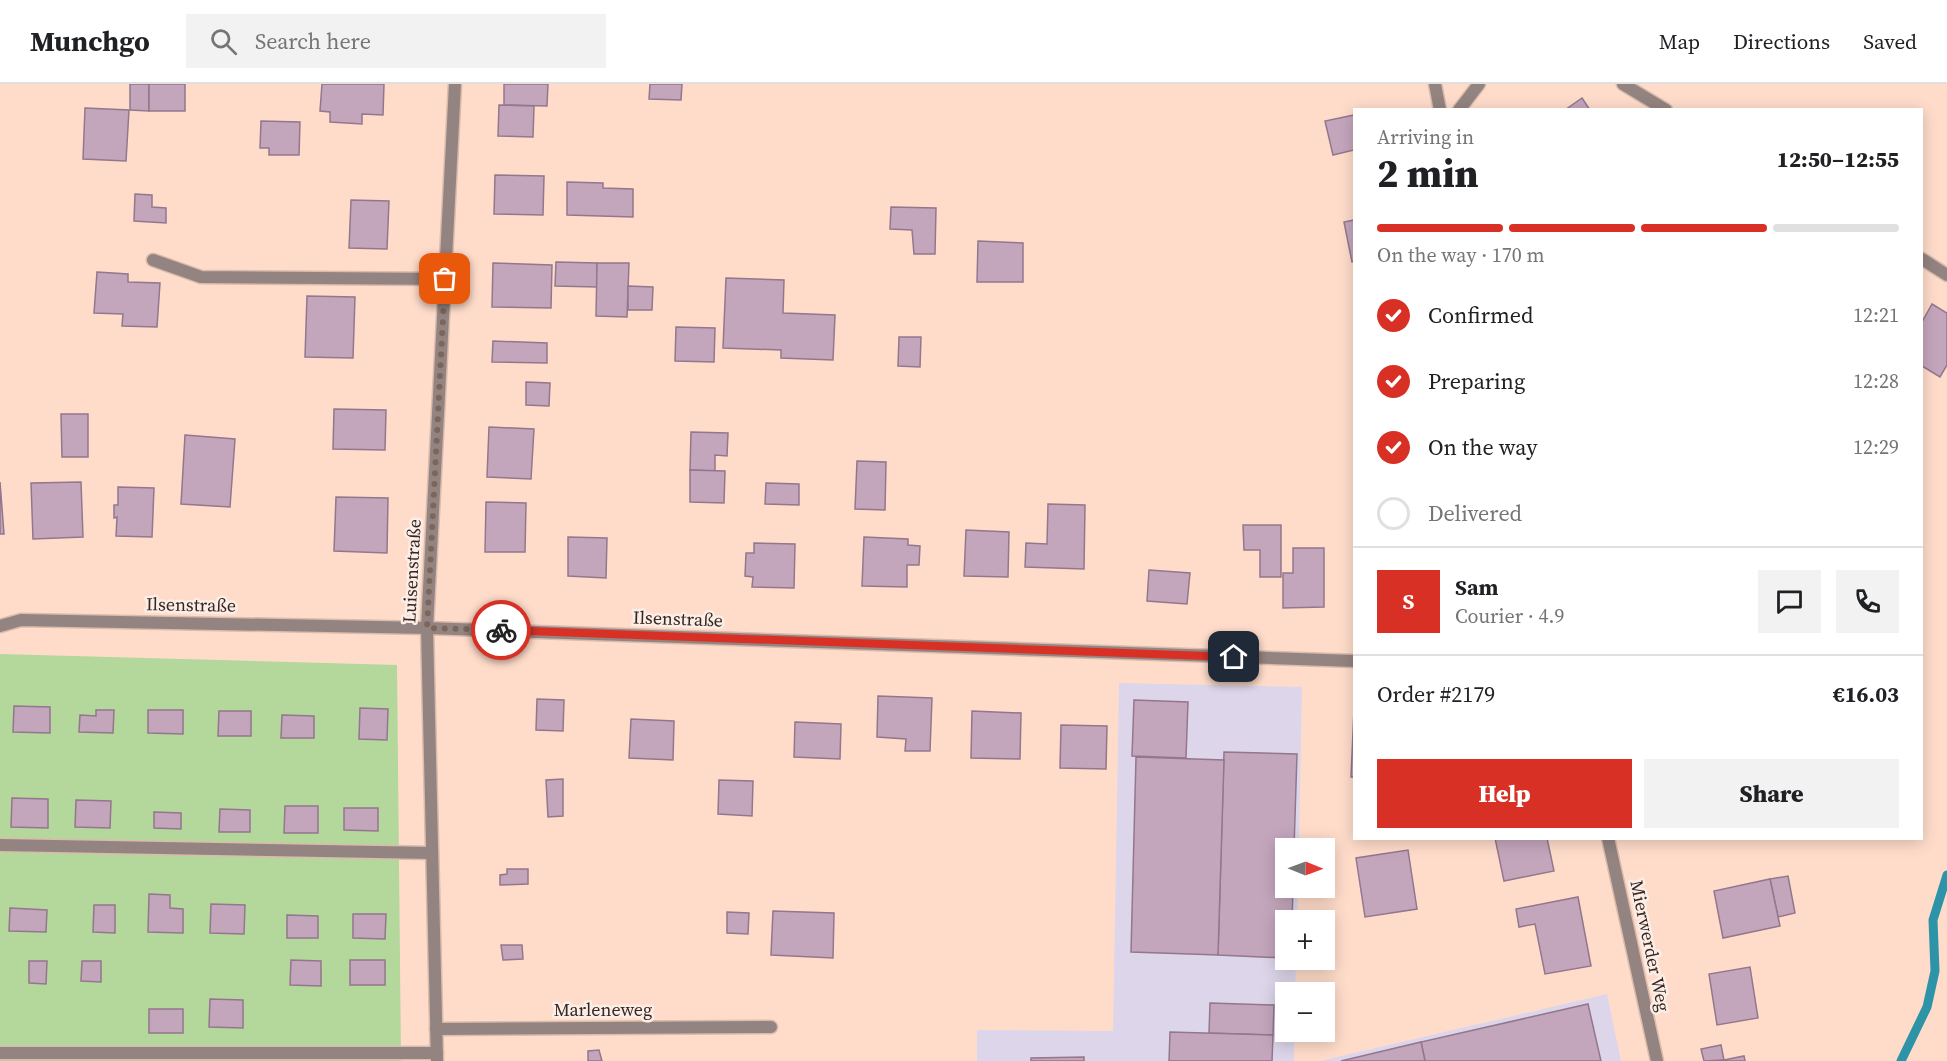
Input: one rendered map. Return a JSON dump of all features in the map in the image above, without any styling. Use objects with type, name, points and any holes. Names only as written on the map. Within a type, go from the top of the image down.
[{"type":"street","name":"Luisenstraße","points":[[437,1057],[427,628],[455,84]]},
{"type":"street","points":[[1435,84],[1440,108]]},
{"type":"street","points":[[1461,108],[1479,84]]},
{"type":"street","points":[[1623,84],[1663,108]]},
{"type":"street","points":[[153,260],[201,278],[445,279]]},
{"type":"street","points":[[1923,260],[1947,275]]},
{"type":"street","name":"Ilsenstraße","points":[[0,626],[21,620],[427,628],[1353,661]]},
{"type":"street","name":"Mierwerder Weg","points":[[1608,840],[1657,1061]]},
{"type":"street","points":[[0,845],[432,853]]},
{"type":"street","name":"Marleneweg","points":[[436,1029],[771,1027]]},
{"type":"street","points":[[0,1053],[437,1057]]},
{"type":"shaded area","points":[[1119,683],[1302,687],[1299,838],[1275,838],[1275,898],[1298,898],[1297,910],[1275,910],[1275,970],[1296,970],[1295,982],[1275,982],[1275,1042],[1294,1042],[1294,1061],[977,1061],[977,1030],[1113,1031]]},
{"type":"shaded area","points":[[1607,994],[1621,1061],[1320,1061]]},
{"type":"green space","points":[[0,654],[397,665],[401,1061],[0,1061]]},
{"type":"building","points":[[130,84],[149,84],[149,111],[130,110]]},
{"type":"building","points":[[149,84],[185,84],[185,111],[149,111]]},
{"type":"building","points":[[322,84],[384,84],[383,115],[362,114],[362,124],[330,122],[330,112],[320,111]]},
{"type":"building","points":[[504,84],[548,84],[547,106],[504,105]]},
{"type":"building","points":[[650,84],[682,84],[681,100],[649,99]]},
{"type":"building","points":[[1582,98],[1589,108],[1568,108]]},
{"type":"building","points":[[499,105],[534,106],[533,137],[498,136]]},
{"type":"building","points":[[85,108],[129,110],[126,161],[83,159]]},
{"type":"building","points":[[1353,115],[1353,150],[1333,155],[1325,121]]},
{"type":"building","points":[[261,121],[300,122],[299,155],[269,155],[269,148],[260,148]]},
{"type":"building","points":[[495,175],[544,176],[543,215],[494,214]]},
{"type":"building","points":[[567,182],[603,183],[603,188],[633,189],[633,217],[567,215]]},
{"type":"building","points":[[135,194],[152,195],[152,207],[166,208],[166,223],[134,221]]},
{"type":"building","points":[[351,200],[389,201],[387,249],[349,248]]},
{"type":"building","points":[[891,207],[936,208],[935,254],[914,254],[912,230],[890,229]]},
{"type":"building","points":[[1353,220],[1352,262],[1344,222]]},
{"type":"building","points":[[978,241],[1023,243],[1023,282],[977,282]]},
{"type":"building","points":[[556,262],[597,263],[597,287],[555,286]]},
{"type":"building","points":[[493,263],[552,265],[551,308],[492,307]]},
{"type":"building","points":[[597,263],[629,263],[627,317],[596,316]]},
{"type":"building","points":[[97,272],[128,274],[128,282],[160,283],[157,327],[122,326],[123,314],[94,313]]},
{"type":"building","points":[[726,278],[784,280],[783,313],[835,315],[833,360],[781,358],[781,350],[723,348]]},
{"type":"building","points":[[628,286],[653,287],[652,310],[628,310]]},
{"type":"building","points":[[307,296],[355,297],[353,358],[305,357]]},
{"type":"building","points":[[1932,304],[1947,313],[1947,365],[1940,377],[1923,367],[1923,320]]},
{"type":"building","points":[[676,327],[715,328],[714,362],[675,361]]},
{"type":"building","points":[[899,337],[921,337],[920,367],[898,366]]},
{"type":"building","points":[[493,341],[547,343],[547,363],[492,362]]},
{"type":"building","points":[[526,382],[550,383],[549,406],[526,405]]},
{"type":"building","points":[[334,409],[386,410],[385,450],[333,449]]},
{"type":"building","points":[[61,414],[88,414],[88,457],[62,457]]},
{"type":"building","points":[[489,427],[534,429],[531,479],[487,477]]},
{"type":"building","points":[[691,432],[728,433],[727,456],[715,455],[715,471],[690,470]]},
{"type":"building","points":[[185,435],[235,439],[230,507],[181,504]]},
{"type":"building","points":[[857,461],[886,462],[885,510],[855,509]]},
{"type":"building","points":[[690,470],[725,471],[724,503],[690,502]]},
{"type":"building","points":[[0,482],[4,534],[0,534]]},
{"type":"building","points":[[81,482],[83,537],[33,539],[31,483]]},
{"type":"building","points":[[766,483],[799,484],[799,505],[765,504]]},
{"type":"building","points":[[118,487],[154,488],[152,537],[116,536],[117,517],[114,518],[114,505],[118,505]]},
{"type":"building","points":[[336,497],[388,498],[387,553],[334,551]]},
{"type":"building","points":[[486,502],[526,503],[525,552],[485,552]]},
{"type":"building","points":[[1048,504],[1085,505],[1084,569],[1025,567],[1026,543],[1047,544]]},
{"type":"building","points":[[1243,525],[1281,525],[1281,577],[1260,577],[1260,550],[1244,550]]},
{"type":"building","points":[[966,530],[1009,532],[1008,577],[964,576]]},
{"type":"building","points":[[568,537],[607,538],[606,578],[568,576]]},
{"type":"building","points":[[864,537],[908,539],[908,545],[920,546],[919,565],[907,565],[907,587],[862,586]]},
{"type":"building","points":[[754,543],[795,544],[794,588],[752,587],[753,577],[745,576],[746,553],[754,553]]},
{"type":"building","points":[[1293,548],[1324,548],[1324,607],[1283,608],[1283,573],[1293,573]]},
{"type":"building","points":[[1149,570],[1190,573],[1187,604],[1147,601]]},
{"type":"building","points":[[878,696],[932,698],[930,751],[905,751],[906,739],[877,737]]},
{"type":"building","points":[[537,699],[564,700],[563,731],[536,730]]},
{"type":"building","points":[[1134,700],[1188,702],[1186,758],[1132,756]]},
{"type":"building","points":[[14,706],[50,707],[50,733],[13,732]]},
{"type":"building","points":[[360,708],[388,709],[387,740],[359,739]]},
{"type":"building","points":[[96,710],[114,710],[113,733],[79,732],[80,715],[96,716]]},
{"type":"building","points":[[148,710],[183,710],[183,734],[148,733]]},
{"type":"building","points":[[219,711],[251,711],[251,736],[218,736]]},
{"type":"building","points":[[972,711],[1021,713],[1020,759],[971,758]]},
{"type":"building","points":[[282,715],[314,716],[314,738],[281,738]]},
{"type":"building","points":[[631,719],[674,721],[673,760],[629,758]]},
{"type":"building","points":[[795,722],[841,724],[840,759],[794,757]]},
{"type":"building","points":[[1061,725],[1107,726],[1106,769],[1060,768]]},
{"type":"building","points":[[1353,732],[1353,777],[1351,777]]},
{"type":"building","points":[[1224,752],[1297,754],[1294,838],[1275,838],[1275,898],[1293,898],[1292,910],[1275,910],[1275,958],[1218,955]]},
{"type":"building","points":[[1136,757],[1224,760],[1218,955],[1131,952]]},
{"type":"building","points":[[563,779],[563,816],[548,817],[546,780]]},
{"type":"building","points":[[719,780],[753,781],[752,816],[718,814]]},
{"type":"building","points":[[12,798],[48,799],[48,828],[11,827]]},
{"type":"building","points":[[76,800],[111,801],[110,828],[75,827]]},
{"type":"building","points":[[285,806],[318,806],[318,833],[284,833]]},
{"type":"building","points":[[344,808],[378,808],[378,831],[344,830]]},
{"type":"building","points":[[220,809],[250,810],[250,832],[219,832]]},
{"type":"building","points":[[154,812],[181,813],[181,829],[154,828]]},
{"type":"building","points":[[1495,840],[1547,840],[1554,871],[1504,881]]},
{"type":"building","points":[[1408,850],[1417,909],[1365,917],[1356,858]]},
{"type":"building","points":[[507,869],[528,869],[528,884],[500,885],[500,875],[507,874]]},
{"type":"building","points":[[1788,876],[1795,913],[1778,917],[1770,879]]},
{"type":"building","points":[[1770,879],[1780,926],[1723,938],[1714,891]]},
{"type":"building","points":[[149,894],[170,895],[170,908],[183,909],[183,933],[148,932]]},
{"type":"building","points":[[1578,897],[1591,966],[1545,974],[1535,924],[1519,927],[1516,909]]},
{"type":"building","points":[[211,904],[245,905],[244,934],[210,933]]},
{"type":"building","points":[[94,905],[115,905],[115,933],[93,932]]},
{"type":"building","points":[[10,908],[47,910],[46,932],[9,931]]},
{"type":"building","points":[[773,911],[834,913],[833,958],[771,955]]},
{"type":"building","points":[[727,912],[749,913],[748,934],[727,933]]},
{"type":"building","points":[[353,914],[386,914],[385,939],[353,938]]},
{"type":"building","points":[[287,915],[318,916],[318,938],[287,938]]},
{"type":"building","points":[[501,945],[522,945],[523,959],[503,960]]},
{"type":"building","points":[[291,960],[321,961],[321,986],[290,985]]},
{"type":"building","points":[[350,960],[385,960],[385,985],[350,985]]},
{"type":"building","points":[[29,961],[47,961],[46,984],[29,983]]},
{"type":"building","points":[[82,961],[101,961],[101,982],[81,981]]},
{"type":"building","points":[[1750,967],[1758,1018],[1717,1025],[1709,974]]},
{"type":"building","points":[[210,999],[243,1000],[243,1028],[209,1027]]},
{"type":"building","points":[[1210,1003],[1274,1005],[1273,1035],[1209,1033]]},
{"type":"building","points":[[1588,1004],[1601,1061],[1425,1061],[1421,1042]]},
{"type":"building","points":[[149,1009],[183,1009],[183,1033],[149,1033]]},
{"type":"building","points":[[1170,1032],[1273,1035],[1272,1061],[1169,1061]]},
{"type":"building","points":[[1421,1042],[1425,1061],[1341,1061]]},
{"type":"building","points":[[1721,1045],[1724,1060],[1704,1061],[1701,1049]]},
{"type":"building","points":[[599,1050],[602,1061],[588,1061],[588,1051]]},
{"type":"building","points":[[1744,1056],[1745,1061],[1716,1061],[1724,1060]]},
{"type":"building","points":[[1084,1057],[1084,1061],[1031,1061],[1031,1058]]},
{"type":"waterway","points":[[1901,1061],[1927,1007],[1935,971],[1933,920],[1947,875]]},
{"type":"way so far","points":[[445,279],[427,628],[501,630]]},
{"type":"route","points":[[501,630],[1234,657]]}]
